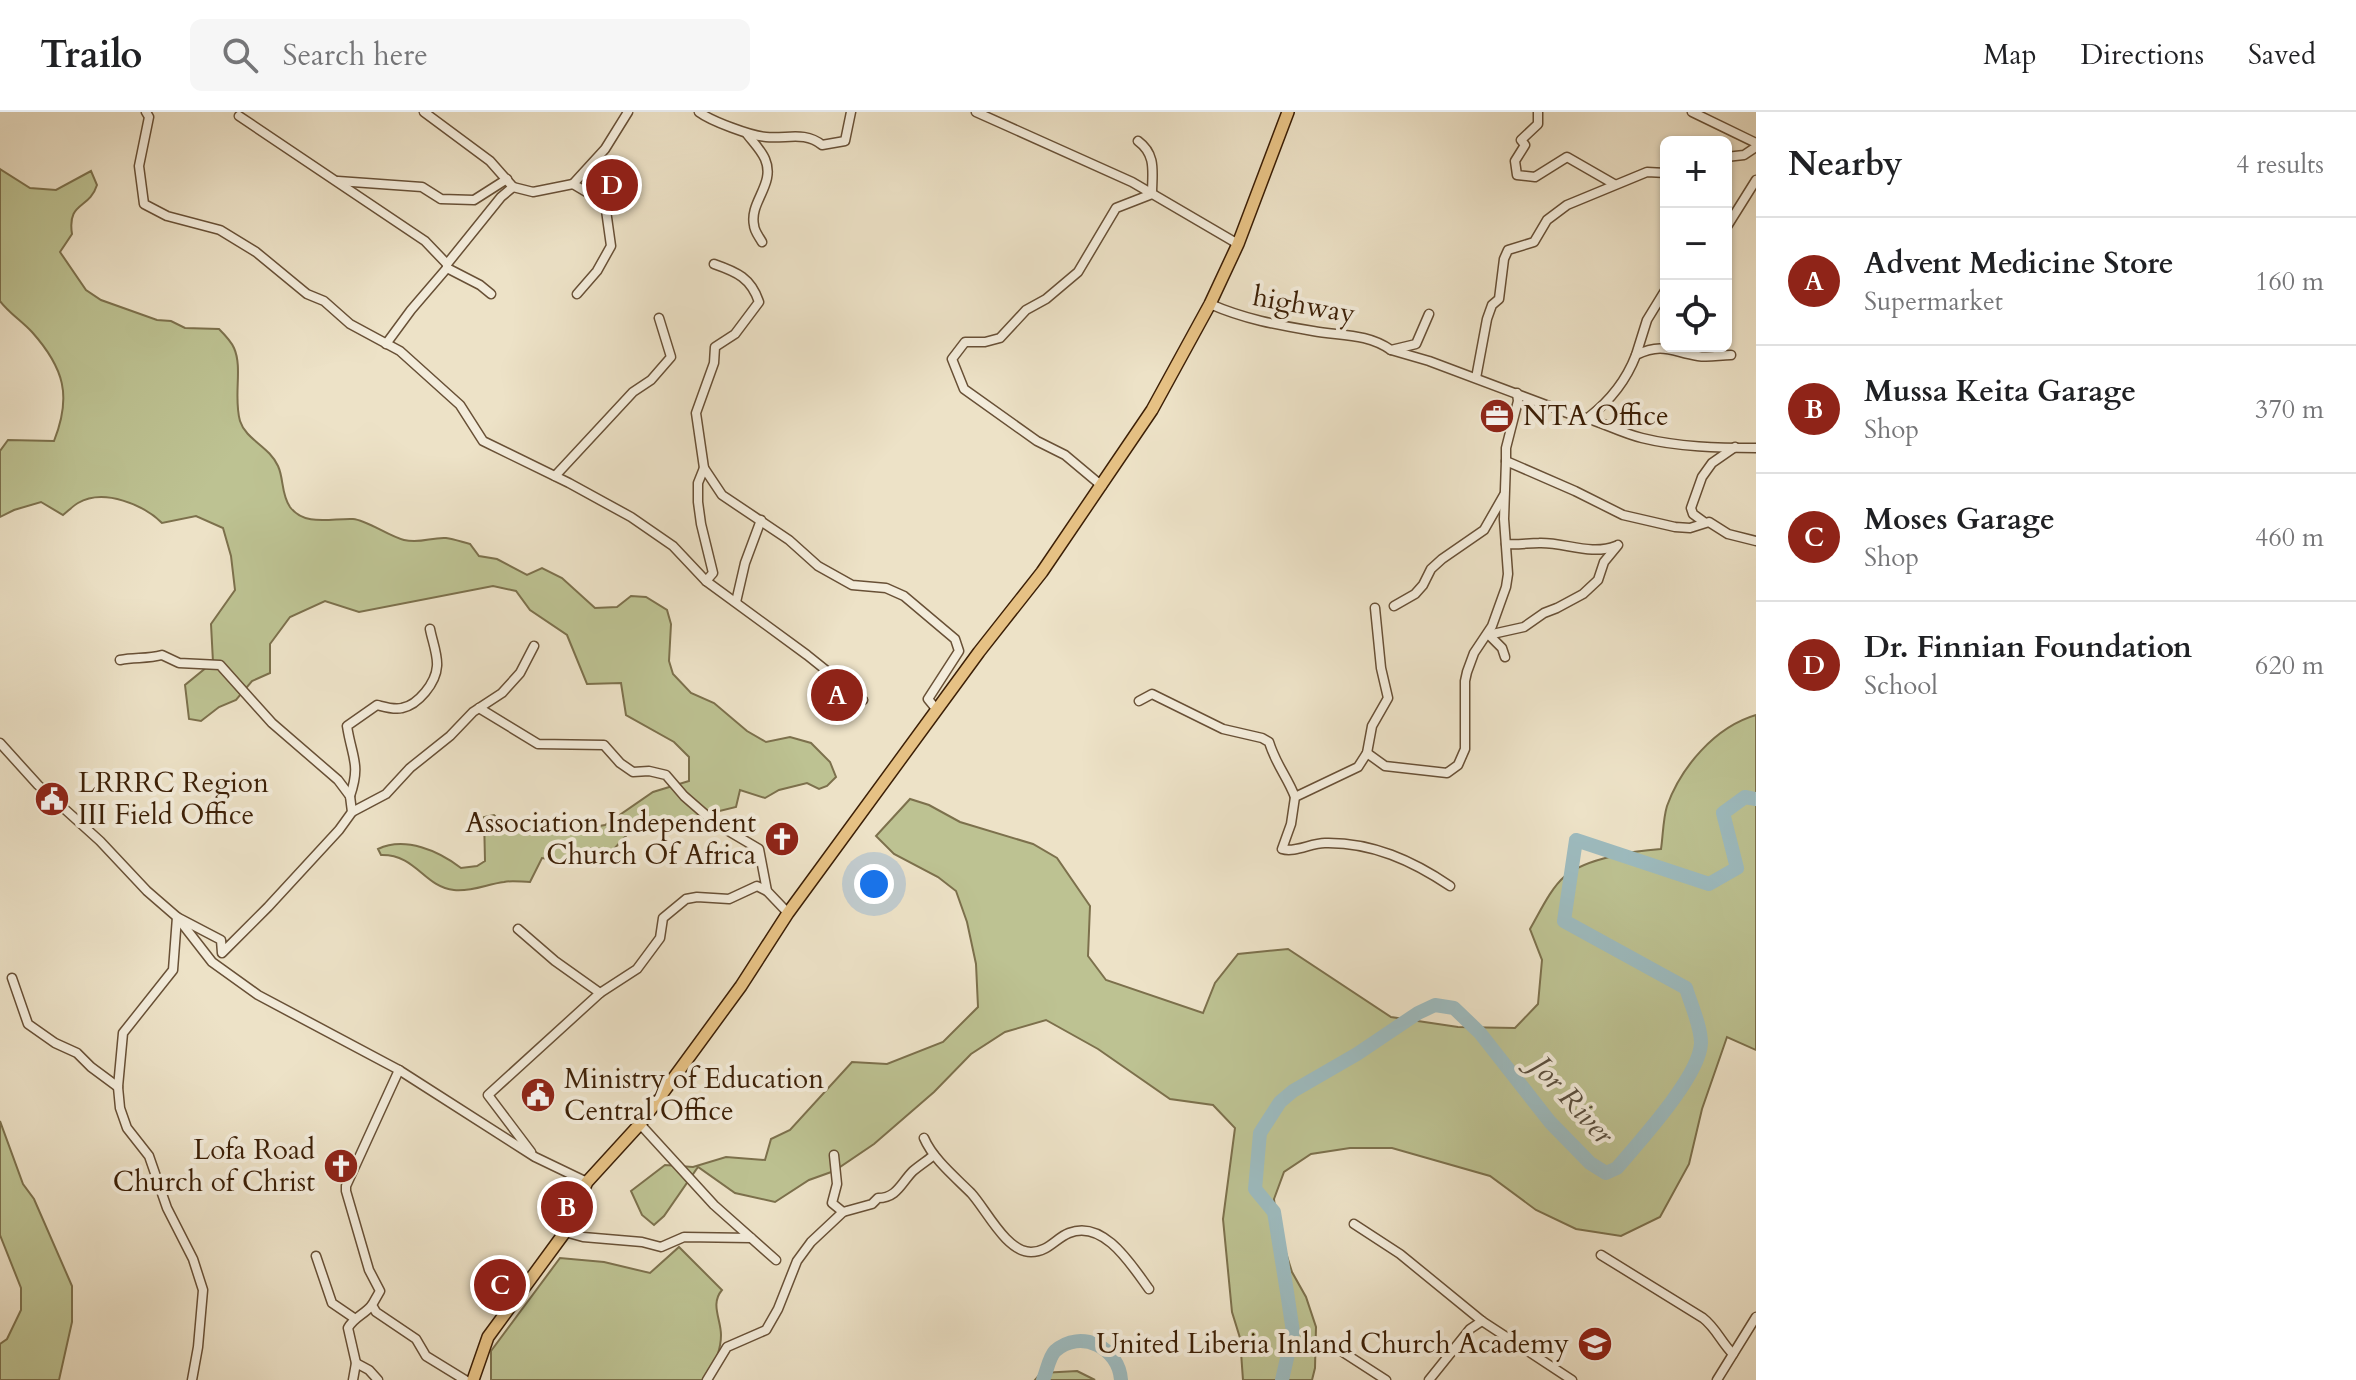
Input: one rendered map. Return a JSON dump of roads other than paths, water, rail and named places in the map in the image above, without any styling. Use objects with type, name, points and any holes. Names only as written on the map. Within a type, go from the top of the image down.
[{"type":"main road","points":[[473,1380],[488,1337],[565,1232],[587,1182],[640,1124],[741,986],[788,913],[1042,572],[1152,410],[1210,304],[1238,244],[1288,112]]},
{"type":"street","points":[[146,112],[149,117],[139,166],[144,204],[167,216],[220,230],[256,252],[307,294],[324,301],[350,324],[400,351],[460,405],[483,441],[631,517],[673,546],[706,581],[863,700]]},
{"type":"street","points":[[424,112],[490,161],[510,183],[533,192],[573,184],[605,149],[628,112]]},
{"type":"street","points":[[699,112],[746,133],[763,137],[812,137],[822,145],[845,141],[851,112]]},
{"type":"street","points":[[976,112],[1132,182],[1238,244]]},
{"type":"street","points":[[1538,112],[1538,124],[1521,140],[1525,145],[1515,161],[1517,175],[1535,177],[1567,157],[1614,184]]},
{"type":"street","points":[[1692,112],[1756,145],[1744,155],[1732,156]]},
{"type":"street","points":[[239,116],[425,241],[447,266],[491,294]]},
{"type":"street","points":[[746,133],[764,156],[768,168],[767,183],[756,206],[753,225],[762,242]]},
{"type":"street","points":[[1138,141],[1149,149],[1152,194]]},
{"type":"street","points":[[1476,378],[1487,319],[1492,305],[1499,299],[1508,250],[1534,242],[1547,220],[1567,205],[1647,172],[1660,173]]},
{"type":"street","points":[[1732,218],[1756,180]]},
{"type":"street","points":[[337,181],[410,185],[422,187],[441,199],[474,200],[510,183]]},
{"type":"street","points":[[386,344],[510,183]]},
{"type":"street","points":[[573,184],[605,203],[611,246],[597,271],[577,294]]},
{"type":"street","points":[[1102,486],[1065,455],[1037,441],[964,389],[952,359],[965,342],[1000,338],[1026,310],[1046,299],[1078,272],[1116,208],[1152,194]]},
{"type":"street","points":[[714,264],[737,272],[754,286],[759,302],[735,334],[715,347],[714,363],[696,413],[704,468],[722,495],[761,520],[818,566],[852,585],[886,588],[904,596],[955,639],[959,651],[928,699],[937,710]]},
{"type":"street","points":[[1589,417],[1627,378],[1647,320],[1660,299]]},
{"type":"street","name":"highway","points":[[1210,304],[1261,323],[1352,334],[1644,439],[1756,448]]},
{"type":"street","points":[[1391,350],[1416,344],[1429,314]]},
{"type":"street","points":[[555,476],[633,392],[651,380],[671,357],[659,318]]},
{"type":"street","points":[[1636,355],[1661,346],[1701,357],[1731,355]]},
{"type":"street","points":[[1367,753],[1385,766],[1447,773],[1458,765],[1465,749],[1465,681],[1474,653],[1488,635],[1506,587],[1506,448],[1517,411],[1517,393]]},
{"type":"street","points":[[1704,522],[1693,514],[1691,508],[1702,477],[1712,463],[1735,447]]},
{"type":"street","points":[[1506,461],[1623,515],[1666,526],[1690,528],[1709,522],[1728,534],[1756,541]]},
{"type":"street","points":[[704,468],[698,483],[698,502],[713,573],[706,581]]},
{"type":"street","points":[[1394,606],[1415,594],[1431,569],[1442,559],[1484,530],[1507,491]]},
{"type":"street","points":[[736,602],[745,563],[761,520]]},
{"type":"street","points":[[1488,635],[1524,627],[1544,613],[1583,594],[1598,580],[1604,562],[1617,545],[1599,550],[1538,543],[1506,544]]},
{"type":"street","points":[[1295,797],[1358,767],[1367,753],[1372,726],[1388,698],[1375,608]]},
{"type":"street","points":[[352,812],[350,796],[358,768],[347,726],[377,705],[399,710],[411,705],[427,689],[438,664],[430,629]]},
{"type":"street","points":[[1488,635],[1502,648],[1505,657]]},
{"type":"street","points":[[177,917],[221,940],[222,953],[339,830],[352,812],[386,794],[431,749],[450,736],[479,708],[502,693],[520,673],[534,646]]},
{"type":"street","points":[[120,660],[135,657],[146,660],[162,655],[179,663],[220,665],[272,723],[338,780],[350,796]]},
{"type":"street","points":[[1139,701],[1152,694],[1223,729],[1269,742],[1276,765],[1295,797],[1291,824],[1282,849],[1289,852],[1310,844],[1330,843],[1377,850],[1417,864],[1450,886]]},
{"type":"street","points":[[479,708],[538,744],[604,745],[633,772],[649,771],[666,775],[684,796],[715,823],[759,849],[767,891]]},
{"type":"street","points":[[0,743],[38,785],[177,917],[212,962],[258,995],[399,1070],[535,1157],[587,1182]]},
{"type":"street","points":[[535,1157],[488,1095],[600,993],[637,969],[660,938],[663,918],[686,899],[729,899],[757,886],[767,891],[788,913]]},
{"type":"street","points":[[177,917],[173,970],[123,1033],[118,1087],[120,1108],[127,1128],[149,1156],[167,1208],[193,1259],[203,1290],[192,1380]]},
{"type":"street","points":[[518,929],[555,961],[600,993]]},
{"type":"street","points":[[12,978],[28,1024],[55,1043],[77,1053],[118,1087]]},
{"type":"street","points":[[353,1380],[356,1363],[347,1334],[354,1318],[364,1314],[380,1291],[369,1270],[346,1186],[399,1070]]},
{"type":"street","points":[[640,1124],[714,1205],[776,1260]]},
{"type":"street","points":[[924,1138],[934,1155],[973,1194],[995,1226],[1023,1250],[1042,1250],[1069,1233],[1085,1231],[1103,1238],[1123,1254],[1149,1289]]},
{"type":"street","points":[[834,1155],[837,1184],[832,1203],[843,1212]]},
{"type":"street","points":[[707,1380],[727,1347],[766,1330],[797,1261],[811,1242],[843,1212],[872,1204],[878,1198],[888,1198],[902,1187],[911,1173],[934,1155]]},
{"type":"street","points":[[1354,1224],[1400,1254],[1482,1321],[1572,1380]]},
{"type":"street","points":[[565,1232],[661,1247],[684,1237],[751,1238]]},
{"type":"street","points":[[1601,1255],[1703,1318],[1714,1327],[1733,1354]]},
{"type":"street","points":[[316,1256],[332,1303],[354,1318]]},
{"type":"street","points":[[372,1305],[376,1312],[416,1339],[426,1356],[465,1380]]},
{"type":"street","points":[[1717,1380],[1756,1317]]},
{"type":"street","points":[[1429,1380],[1470,1329],[1482,1321]]},
{"type":"street","points":[[1338,1349],[1386,1380]]},
{"type":"street","points":[[356,1363],[369,1370],[378,1380]]},
{"type":"waterway","name":"Jor River","points":[[1282,1380],[1293,1332],[1274,1212],[1255,1189],[1260,1133],[1280,1102],[1418,1013],[1435,1005],[1454,1008],[1480,1033],[1550,1122],[1590,1163],[1606,1173],[1617,1168],[1653,1126],[1691,1073],[1698,1057],[1701,1036],[1686,988],[1564,921],[1576,840],[1709,884],[1737,868],[1723,813],[1745,797],[1756,799]]},
{"type":"waterway","name":"Jor River","points":[[1043,1380],[1055,1351],[1076,1341],[1097,1345],[1106,1351],[1114,1359],[1121,1380]]},
{"type":"place","name":"Dr. Finnian Foundation","points":[[612,185]]},
{"type":"place","name":"NTA Office","points":[[1497,416]]},
{"type":"place","name":"Advent Medicine Store","points":[[837,695]]},
{"type":"place","name":"LRRRC Region III Field Office","points":[[52,799]]},
{"type":"place","name":"Association Independent Church Of Africa","points":[[782,839]]},
{"type":"place","name":"Ministry of Education Central Office","points":[[538,1095]]},
{"type":"place","name":"Lofa Road Church of Christ","points":[[341,1166]]},
{"type":"place","name":"Mussa Keita Garage","points":[[567,1207]]},
{"type":"place","name":"Moses Garage","points":[[500,1285]]},
{"type":"place","name":"United Liberia Inland Church Academy","points":[[1595,1344]]}]
